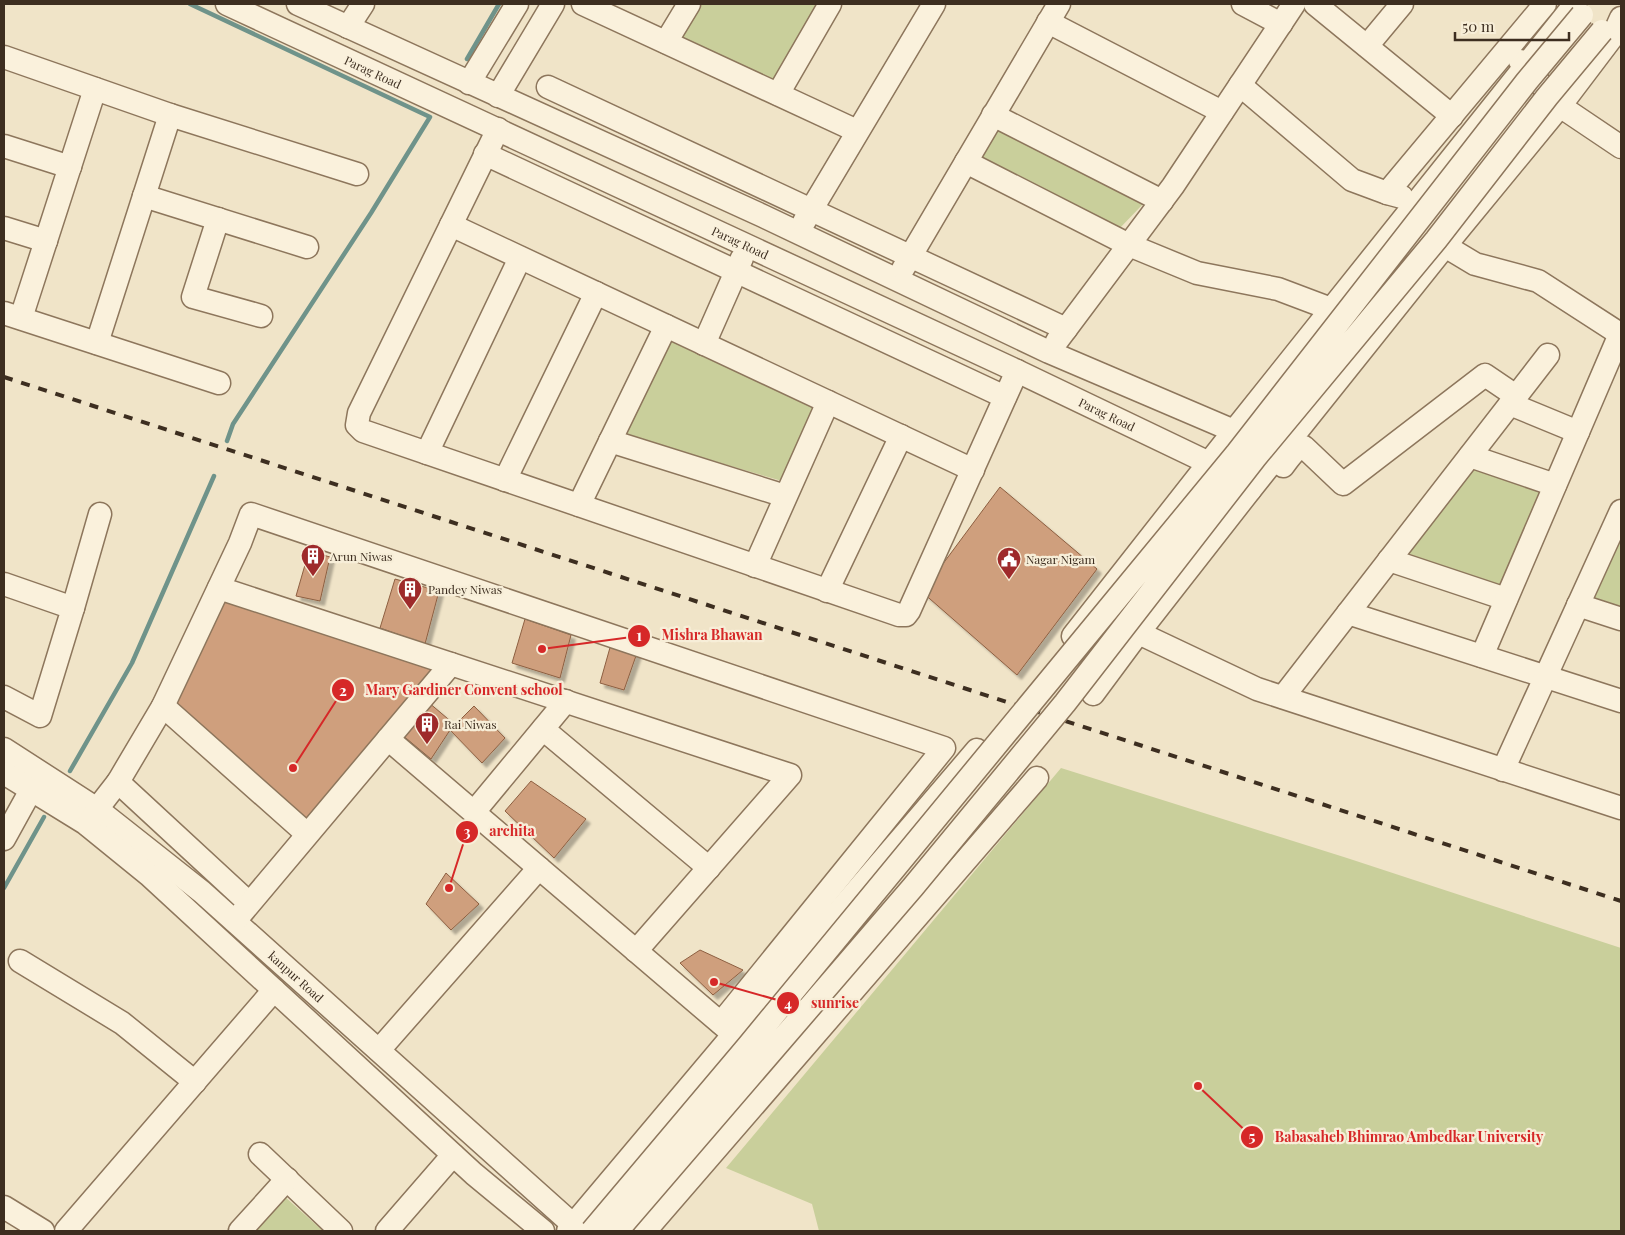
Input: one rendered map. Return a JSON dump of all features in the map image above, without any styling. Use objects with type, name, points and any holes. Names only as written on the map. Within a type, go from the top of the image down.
[{"type":"street","name":"Parag Road","points":[[227,4],[435,100],[492,141],[1012,383],[1209,463],[1250,490]]},
{"type":"street","points":[[298,4],[763,216],[1049,352],[1234,431],[1278,455]]},
{"type":"street","points":[[348,27],[364,4]]},
{"type":"street","points":[[469,83],[517,4]]},
{"type":"street","points":[[498,96],[553,4]]},
{"type":"street","points":[[583,4],[858,131]]},
{"type":"street","points":[[666,42],[689,4]]},
{"type":"street","points":[[778,94],[830,4]]},
{"type":"street","points":[[798,234],[810,210],[934,4]]},
{"type":"street","points":[[1242,4],[1281,24]]},
{"type":"street","points":[[1049,352],[1162,201],[1294,4]]},
{"type":"street","points":[[1314,4],[1452,116]]},
{"type":"street","points":[[1367,46],[1402,4]]},
{"type":"street","points":[[1387,193],[1545,4]]},
{"type":"street","points":[[1047,670],[1234,431],[1526,66],[1583,7]]},
{"type":"street","points":[[578,1230],[748,1046],[1237,453],[1583,7]]},
{"type":"street","points":[[616,1231],[913,887],[1059,711],[1255,458],[1436,240],[1547,97],[1621,7]]},
{"type":"street","points":[[897,280],[1054,13],[1222,112]]},
{"type":"street","points":[[1143,635],[1250,490],[1445,246],[1560,106],[1613,36],[1621,18]]},
{"type":"street","points":[[1506,50],[1526,66],[1560,106],[1621,147]]},
{"type":"street","points":[[4,57],[170,115],[357,174]]},
{"type":"street","points":[[435,100],[449,73]]},
{"type":"street","points":[[1240,84],[1352,180],[1387,193],[1418,200]]},
{"type":"street","points":[[548,87],[1066,329]]},
{"type":"street","points":[[95,89],[46,241],[12,315],[219,383]]},
{"type":"street","points":[[97,343],[170,115]]},
{"type":"street","points":[[993,115],[1162,201]]},
{"type":"street","points":[[492,141],[359,413],[357,424],[363,431],[827,591],[906,616],[1012,383]]},
{"type":"street","points":[[4,146],[70,167]]},
{"type":"street","points":[[966,162],[1129,245],[1197,273],[1278,289],[1331,309]]},
{"type":"street","points":[[144,196],[307,247]]},
{"type":"street","points":[[704,344],[763,216]]},
{"type":"street","points":[[218,219],[193,297],[261,316]]},
{"type":"street","points":[[451,225],[973,470]]},
{"type":"street","points":[[4,228],[46,241]]},
{"type":"street","points":[[1445,246],[1475,264],[1538,281],[1621,334],[1482,656]]},
{"type":"street","points":[[427,453],[520,258]]},
{"type":"street","points":[[506,480],[596,293]]},
{"type":"street","points":[[579,505],[666,326]]},
{"type":"street","points":[[1283,697],[1548,355]]},
{"type":"street","points":[[1093,694],[1299,447],[1304,447],[1343,484],[1485,376],[1513,400],[1578,432]]},
{"type":"street","points":[[755,566],[828,402]]},
{"type":"street","points":[[827,591],[900,436]]},
{"type":"street","points":[[610,441],[785,496]]},
{"type":"street","points":[[1470,456],[1555,485]]},
{"type":"street","points":[[1504,770],[1621,511]]},
{"type":"street","points":[[4,697],[40,716],[100,514]]},
{"type":"street","points":[[92,817],[118,782],[163,706],[240,543],[251,514],[944,748],[727,1029],[578,1230]]},
{"type":"street","points":[[1389,560],[1506,599]]},
{"type":"street","points":[[4,584],[73,608]]},
{"type":"street","points":[[219,588],[790,775],[636,951]]},
{"type":"street","points":[[1098,604],[1099,608],[1131,631],[1257,688],[1621,808]]},
{"type":"street","points":[[1578,605],[1621,619]]},
{"type":"street","points":[[1348,613],[1621,701]]},
{"type":"street","points":[[234,921],[451,664]]},
{"type":"street","points":[[474,812],[566,701]]},
{"type":"street","points":[[163,706],[307,834]]},
{"type":"street","points":[[543,729],[709,868]]},
{"type":"street","points":[[388,738],[727,1029]]},
{"type":"street","name":"kanpur Road","points":[[4,749],[92,817],[202,892],[578,1230]]},
{"type":"street","points":[[727,1029],[915,822],[977,750]]},
{"type":"street","points":[[4,773],[32,790],[92,817],[150,875],[453,1155],[543,1231]]},
{"type":"street","points":[[645,1231],[1036,778]]},
{"type":"street","points":[[118,782],[249,903]]},
{"type":"street","points":[[4,839],[32,790]]},
{"type":"street","points":[[915,822],[964,861]]},
{"type":"street","points":[[379,1050],[539,868]]},
{"type":"street","points":[[66,1231],[195,1082],[267,984],[277,959]]},
{"type":"street","points":[[20,961],[122,1023],[195,1082]]},
{"type":"street","points":[[260,1154],[341,1231]]},
{"type":"street","points":[[388,1231],[453,1155]]},
{"type":"street","points":[[240,1231],[287,1179]]},
{"type":"street","points":[[4,1207],[43,1231]]},
{"type":"green space","points":[[701,4],[820,4],[776,82],[680,39]]},
{"type":"green space","points":[[998,128],[1144,203],[1119,229],[981,160]]},
{"type":"green space","points":[[672,337],[814,405],[782,481],[625,435]]},
{"type":"green space","points":[[1474,470],[1544,493],[1502,590],[1403,559]]},
{"type":"green space","points":[[1621,527],[1621,617],[1585,606]]},
{"type":"green space","points":[[1061,768],[1347,858],[1621,948],[1621,1231],[819,1231],[812,1204],[726,1168]]},
{"type":"green space","points":[[284,1196],[323,1231],[253,1231]]},
{"type":"building","name":"Nagar Nigam","points":[[1000,487],[1097,569],[1017,675],[922,592]]},
{"type":"building","name":"Arun Niwas","points":[[309,551],[330,557],[320,601],[296,596]]},
{"type":"building","name":"Pandey Niwas","points":[[395,579],[439,591],[425,644],[380,628]]},
{"type":"building","points":[[225,590],[439,660],[303,830],[163,706]]},
{"type":"building","points":[[525,619],[571,635],[560,678],[512,663]]},
{"type":"building","points":[[611,644],[638,650],[624,690],[600,683]]},
{"type":"building","name":"Rai Niwas","points":[[428,702],[454,724],[431,759],[395,729]]},
{"type":"building","points":[[474,706],[505,738],[482,763],[450,730]]},
{"type":"building","points":[[531,781],[586,819],[554,858],[505,811]]},
{"type":"building","points":[[446,873],[479,904],[451,930],[426,904]]},
{"type":"building","points":[[700,950],[743,970],[713,995],[680,963]]},
{"type":"waterway","points":[[190,4],[430,117],[371,213],[233,424],[227,441]]},
{"type":"waterway","points":[[467,59],[499,4]]},
{"type":"waterway","points":[[70,771],[132,663],[214,476]]},
{"type":"waterway","points":[[4,888],[44,817]]},
{"type":"railway","points":[[4,377],[1621,901]]},
{"type":"place","name":"Arun Niwas","points":[[313,577]]},
{"type":"place","name":"Nagar Nigam","points":[[1009,580]]},
{"type":"place","name":"Pandey Niwas","points":[[410,610]]},
{"type":"place","name":"Mishra Bhawan","points":[[542,649]]},
{"type":"place","name":"Rai Niwas","points":[[427,745]]},
{"type":"place","name":"Mary Gardiner Convent school","points":[[293,768]]},
{"type":"place","name":"archita","points":[[449,888]]},
{"type":"place","name":"sunrise","points":[[714,982]]},
{"type":"place","name":"Babasaheb Bhimrao Ambedkar University","points":[[1198,1086]]}]
